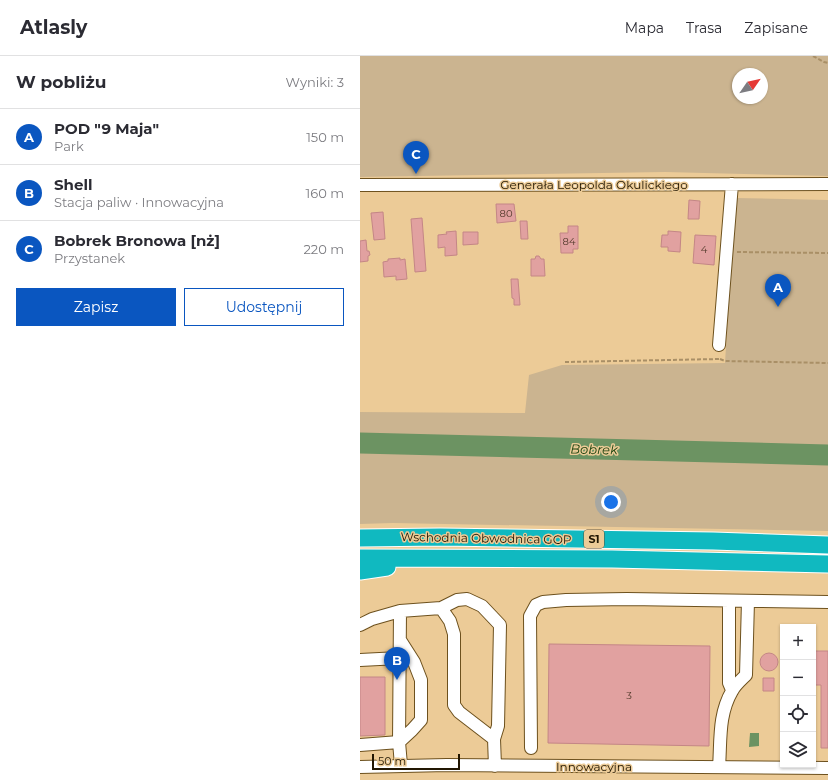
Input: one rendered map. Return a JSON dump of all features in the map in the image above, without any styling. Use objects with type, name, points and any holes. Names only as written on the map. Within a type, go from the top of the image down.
[{"type":"highway","name":"Wschodnia Obwodnica GOP","points":[[360,538],[440,537],[706,541],[828,545]]},
{"type":"highway","name":"Wschodnia Obwodnica GOP","points":[[360,558],[612,559],[828,564]]},
{"type":"highway","points":[[360,571],[470,558]]},
{"type":"street","points":[[719,345],[732,184]]},
{"type":"street","name":"Generała Leopolda Okulickiego","points":[[360,185],[828,184]]},
{"type":"street","points":[[360,625],[372,619],[400,611],[440,608],[457,600],[467,599],[482,606],[500,625],[498,726],[494,739],[495,766]]},
{"type":"street","points":[[531,748],[530,616],[536,605],[543,602],[612,599],[828,602]]},
{"type":"street","points":[[729,601],[729,683],[732,690]]},
{"type":"street","points":[[719,767],[721,719],[732,690],[746,675],[748,601]]},
{"type":"street","points":[[440,608],[450,621],[454,634],[454,705],[459,712],[494,739]]},
{"type":"street","points":[[400,611],[399,742],[401,766]]},
{"type":"street","points":[[360,745],[399,742],[421,720],[421,680],[414,662],[400,640]]},
{"type":"street","points":[[360,660],[399,658]]},
{"type":"street","name":"Innowacyjna","points":[[360,767],[495,766],[828,768]]},
{"type":"path","points":[[813,56],[828,63]]},
{"type":"path","points":[[727,252],[828,253]]},
{"type":"path","points":[[719,345],[720,359]]},
{"type":"path","points":[[565,362],[720,359],[725,362],[828,363]]},
{"type":"shaded area","points":[[360,56],[828,56],[828,176],[665,172],[360,177]]},
{"type":"shaded area","points":[[735,198],[828,200],[828,531],[393,523],[360,524],[360,412],[525,413],[529,375],[562,365],[725,363]]},
{"type":"shaded area","points":[[750,733],[759,733],[759,746],[749,747]]},
{"type":"building","points":[[689,200],[700,201],[699,219],[688,219]]},
{"type":"building","points":[[496,204],[514,204],[516,221],[497,223]]},
{"type":"building","points":[[383,212],[385,239],[374,240],[371,213]]},
{"type":"building","points":[[422,218],[426,271],[415,272],[411,219]]},
{"type":"building","points":[[520,221],[527,221],[528,239],[521,239]]},
{"type":"building","points":[[568,226],[578,226],[578,249],[573,249],[573,253],[561,253],[560,233],[568,233]]},
{"type":"building","points":[[456,231],[457,255],[445,256],[445,247],[438,248],[438,235]]},
{"type":"building","points":[[668,231],[681,232],[680,252],[668,251],[668,247],[661,247],[662,235],[668,235]]},
{"type":"building","points":[[463,232],[478,232],[478,244],[463,245]]},
{"type":"building","points":[[695,235],[716,236],[714,265],[693,263]]},
{"type":"building","points":[[366,240],[367,251],[369,251],[370,255],[368,256],[368,261],[360,262],[360,241]]},
{"type":"building","points":[[536,256],[544,259],[545,276],[531,276],[531,259],[535,259]]},
{"type":"building","points":[[400,258],[400,260],[405,259],[407,279],[396,280],[396,276],[384,277],[383,262],[388,261],[388,259]]},
{"type":"building","points":[[511,279],[518,279],[520,305],[514,305]]},
{"type":"building","points":[[549,644],[710,646],[709,746],[548,743]]},
{"type":"building","points":[[816,651],[828,651],[828,748],[821,748],[821,685],[816,685]]},
{"type":"building","points":[[765,653],[773,653],[778,658],[776,669],[773,671],[765,671],[760,666],[760,658]]},
{"type":"building","points":[[360,677],[385,677],[385,735],[360,736]]},
{"type":"building","points":[[763,678],[774,678],[774,691],[763,691]]},
{"type":"waterway","name":"Bobrek","points":[[360,443],[828,455]]},
{"type":"place","name":"Bobrek Bronowa [nż]","points":[[416,174]]},
{"type":"place","name":"POD \"9 Maja\"","points":[[778,307]]},
{"type":"place","name":"Shell","points":[[397,680]]}]
